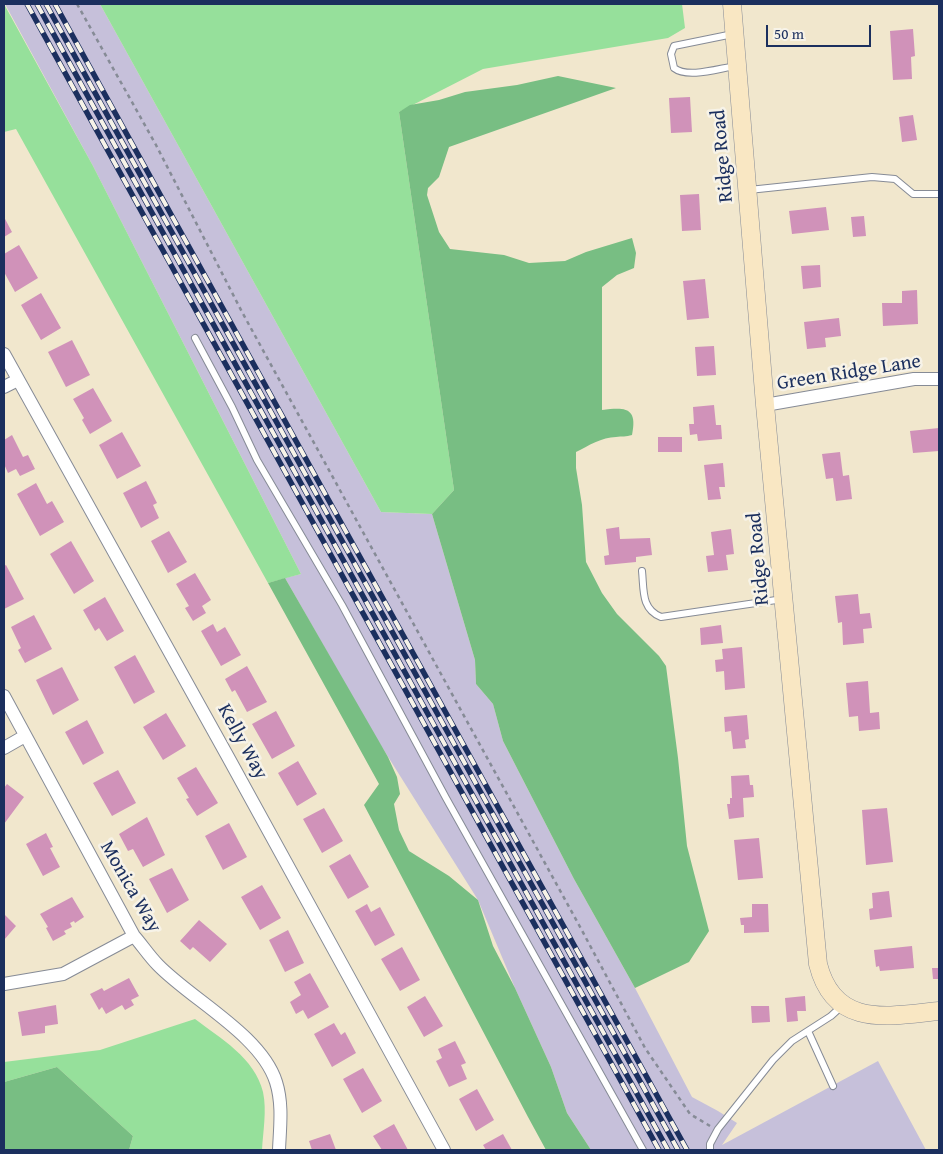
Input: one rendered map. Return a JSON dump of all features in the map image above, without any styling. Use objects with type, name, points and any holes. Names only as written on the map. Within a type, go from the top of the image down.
[{"type":"street","name":"Ridge Road","points":[[732,4],[765,404],[818,958],[822,976],[828,988],[844,1004],[857,1012],[876,1016],[939,1011]]},
{"type":"street","name":"Kelly Way","points":[[4,354],[444,1150]]},
{"type":"street","name":"Green Ridge Lane","points":[[765,404],[914,379],[939,379]]},
{"type":"street","points":[[4,387],[18,380]]},
{"type":"street","name":"Monica Way","points":[[4,696],[134,936],[158,966],[253,1045],[266,1062],[275,1080],[280,1099],[279,1150]]},
{"type":"street","points":[[4,748],[25,736]]},
{"type":"street","points":[[4,984],[63,974],[134,936]]},
{"type":"lane","points":[[734,34],[674,46],[671,54],[674,68],[681,72],[690,73],[737,65]]},
{"type":"lane","points":[[747,190],[872,178],[894,179],[913,194],[939,194]]},
{"type":"lane","points":[[195,338],[232,407],[257,460],[342,605],[446,798],[644,1150]]},
{"type":"lane","points":[[642,571],[646,606],[653,614],[661,617],[784,599]]},
{"type":"lane","points":[[710,1150],[710,1144],[718,1129],[773,1060],[792,1041],[831,1016],[844,1004]]},
{"type":"lane","points":[[808,1031],[833,1086]]},
{"type":"path","points":[[77,4],[156,146],[246,320],[645,1048],[690,1114],[705,1124],[718,1129]]},
{"type":"shaded area","points":[[5,4],[100,4],[381,512],[432,514],[475,660],[476,684],[493,704],[503,741],[574,879],[635,988],[692,1097],[737,1123],[722,1145],[878,1061],[926,1150],[591,1150],[567,1113],[551,1067],[478,900],[375,736],[285,578],[301,574],[93,166]]},
{"type":"green space","points":[[4,4],[93,166],[301,574],[268,583],[16,129],[4,132]]},
{"type":"green space","points":[[100,4],[682,4],[685,28],[668,38],[483,69],[399,112],[454,490],[432,514],[381,512]]},
{"type":"green space","points":[[558,76],[616,88],[449,147],[439,177],[428,188],[427,195],[439,232],[450,249],[504,255],[529,263],[565,261],[586,252],[632,238],[636,253],[634,268],[617,275],[602,287],[602,410],[623,409],[628,411],[633,419],[633,426],[632,435],[606,438],[576,452],[586,562],[602,593],[617,614],[659,656],[666,666],[687,846],[709,931],[689,962],[635,988],[574,879],[503,741],[493,704],[476,684],[475,660],[432,514],[454,490],[399,112],[410,105],[439,100],[465,92],[517,85]]},
{"type":"green space","points":[[285,578],[388,757],[397,777],[400,794],[394,804],[399,830],[409,851],[449,876],[478,900],[493,946],[515,988],[551,1067],[567,1113],[591,1150],[546,1150],[528,1117],[364,805],[379,784],[268,583]]},
{"type":"green space","points":[[195,1019],[225,1041],[245,1059],[259,1080],[265,1106],[262,1150],[129,1150],[133,1136],[57,1067],[4,1082],[4,1062],[100,1050]]},
{"type":"green space","points":[[57,1067],[133,1136],[129,1150],[4,1150],[4,1082]]},
{"type":"building","points":[[913,29],[915,56],[911,57],[912,79],[893,80],[890,31]]},
{"type":"building","points":[[690,97],[692,132],[671,133],[669,98]]},
{"type":"building","points":[[913,115],[917,140],[902,142],[899,117]]},
{"type":"building","points":[[699,194],[701,230],[682,231],[680,195]]},
{"type":"building","points":[[826,207],[829,230],[792,234],[789,211]]},
{"type":"building","points":[[864,216],[866,236],[853,237],[851,217]]},
{"type":"building","points":[[4,217],[12,232],[4,237]]},
{"type":"building","points":[[19,245],[38,278],[15,292],[4,272],[4,254]]},
{"type":"building","points":[[820,265],[821,287],[803,289],[801,266]]},
{"type":"building","points":[[705,279],[709,318],[687,320],[683,281]]},
{"type":"building","points":[[917,290],[918,324],[883,326],[882,303],[902,303],[902,291]]},
{"type":"building","points":[[41,293],[61,328],[41,340],[21,305]]},
{"type":"building","points":[[839,318],[841,336],[825,338],[826,347],[807,349],[804,322]]},
{"type":"building","points":[[72,340],[90,375],[66,387],[48,352]]},
{"type":"building","points":[[714,346],[716,375],[697,376],[695,347]]},
{"type":"building","points":[[93,388],[112,421],[90,434],[82,420],[84,418],[73,399]]},
{"type":"building","points":[[714,405],[716,425],[721,425],[722,439],[698,441],[697,434],[690,435],[689,424],[694,424],[693,407]]},
{"type":"building","points":[[939,428],[939,451],[913,453],[910,431]]},
{"type":"building","points":[[122,432],[141,466],[117,479],[99,445]]},
{"type":"building","points":[[12,435],[23,457],[28,455],[35,469],[20,476],[16,469],[8,473],[4,464],[4,440]]},
{"type":"building","points":[[658,437],[682,437],[682,452],[658,452]]},
{"type":"building","points":[[840,452],[843,476],[849,475],[852,499],[836,501],[833,478],[826,479],[822,454]]},
{"type":"building","points":[[723,463],[725,487],[719,487],[721,499],[708,500],[704,465]]},
{"type":"building","points":[[146,481],[157,503],[153,505],[159,518],[141,528],[123,493]]},
{"type":"building","points":[[36,483],[47,504],[52,501],[64,522],[40,536],[17,494]]},
{"type":"building","points":[[619,527],[620,539],[650,538],[652,555],[636,557],[636,562],[605,565],[604,556],[609,555],[606,529]]},
{"type":"building","points":[[731,529],[734,554],[726,555],[728,570],[708,572],[706,556],[714,555],[711,532]]},
{"type":"building","points":[[169,531],[187,562],[168,573],[151,541]]},
{"type":"building","points":[[71,541],[94,581],[74,594],[50,554]]},
{"type":"building","points":[[6,565],[24,599],[4,609],[4,566]]},
{"type":"building","points":[[195,573],[211,600],[202,606],[206,613],[193,621],[185,608],[189,606],[176,584]]},
{"type":"building","points":[[858,594],[860,614],[870,613],[872,628],[863,629],[864,643],[843,645],[842,622],[838,623],[835,596]]},
{"type":"building","points":[[105,597],[124,631],[107,641],[99,628],[95,631],[83,610]]},
{"type":"building","points":[[34,615],[52,649],[25,663],[18,650],[21,648],[11,627]]},
{"type":"building","points":[[213,624],[217,632],[225,627],[241,655],[221,666],[201,631]]},
{"type":"building","points":[[721,625],[723,643],[701,645],[700,628]]},
{"type":"building","points":[[742,647],[745,688],[725,690],[724,671],[716,672],[715,660],[723,659],[722,649]]},
{"type":"building","points":[[135,655],[155,692],[134,704],[114,667]]},
{"type":"building","points":[[247,666],[267,702],[247,712],[235,690],[232,692],[225,679]]},
{"type":"building","points":[[62,667],[79,700],[53,715],[36,680]]},
{"type":"building","points":[[868,681],[870,713],[879,712],[880,729],[859,731],[858,716],[849,717],[846,683]]},
{"type":"building","points":[[276,711],[295,746],[272,759],[252,724]]},
{"type":"building","points":[[166,713],[186,746],[163,760],[143,727]]},
{"type":"building","points":[[747,715],[749,739],[745,740],[746,748],[733,749],[731,731],[725,732],[724,717]]},
{"type":"building","points":[[87,720],[104,753],[83,765],[65,732]]},
{"type":"building","points":[[298,761],[317,794],[297,806],[278,773]]},
{"type":"building","points":[[196,767],[218,803],[197,816],[186,799],[189,798],[177,778]]},
{"type":"building","points":[[118,770],[136,803],[112,816],[93,783]]},
{"type":"building","points":[[749,775],[750,785],[753,785],[754,797],[743,798],[744,817],[729,819],[727,804],[730,804],[730,798],[732,798],[731,776]]},
{"type":"building","points":[[7,784],[24,797],[4,824],[4,788]]},
{"type":"building","points":[[324,808],[343,841],[322,853],[303,819]]},
{"type":"building","points":[[887,808],[893,862],[866,865],[862,810]]},
{"type":"building","points":[[147,817],[165,855],[143,867],[133,849],[128,851],[119,834]]},
{"type":"building","points":[[229,823],[247,857],[223,870],[205,836]]},
{"type":"building","points":[[46,833],[53,847],[50,848],[60,867],[43,876],[26,844]]},
{"type":"building","points":[[759,838],[763,878],[738,880],[734,840]]},
{"type":"building","points":[[350,854],[369,887],[348,899],[329,866]]},
{"type":"building","points":[[172,868],[189,900],[167,913],[149,879]]},
{"type":"building","points":[[262,885],[281,918],[260,930],[241,897]]},
{"type":"building","points":[[889,891],[892,917],[870,920],[869,909],[873,908],[872,893]]},
{"type":"building","points":[[72,897],[84,917],[75,923],[74,921],[70,923],[72,927],[64,931],[66,934],[53,941],[46,928],[48,927],[40,914]]},
{"type":"building","points":[[367,904],[371,912],[380,907],[395,935],[375,946],[355,911]]},
{"type":"building","points":[[752,904],[768,904],[769,932],[744,933],[744,925],[741,925],[740,918],[752,917]]},
{"type":"building","points":[[4,914],[16,926],[4,940]]},
{"type":"building","points":[[199,920],[227,944],[210,962],[193,947],[190,950],[180,941]]},
{"type":"building","points":[[288,930],[304,963],[285,972],[269,940]]},
{"type":"building","points":[[912,946],[914,968],[880,971],[879,966],[876,967],[874,950]]},
{"type":"building","points":[[402,947],[420,980],[400,991],[381,959]]},
{"type":"building","points":[[932,968],[939,968],[939,979],[933,979]]},
{"type":"building","points":[[310,973],[329,1007],[308,1019],[303,1010],[296,1014],[290,1002],[301,995],[294,982]]},
{"type":"building","points":[[129,978],[139,996],[131,1000],[134,1005],[125,1010],[122,1005],[106,1014],[102,1007],[99,1010],[90,994],[102,988],[104,991]]},
{"type":"building","points":[[425,996],[443,1026],[424,1037],[407,1007]]},
{"type":"building","points":[[805,996],[806,1011],[797,1011],[798,1021],[787,1022],[785,998]]},
{"type":"building","points":[[56,1005],[58,1024],[45,1026],[45,1033],[22,1036],[18,1012]]},
{"type":"building","points":[[751,1006],[769,1006],[770,1022],[752,1023]]},
{"type":"building","points":[[334,1023],[341,1035],[345,1032],[356,1053],[332,1067],[314,1034]]},
{"type":"building","points":[[455,1041],[466,1063],[461,1065],[467,1079],[449,1087],[436,1061],[442,1058],[438,1049]]},
{"type":"building","points":[[363,1068],[382,1101],[362,1113],[343,1079]]},
{"type":"building","points":[[477,1089],[494,1120],[476,1131],[459,1099]]},
{"type":"building","points":[[394,1124],[408,1150],[382,1150],[373,1136]]},
{"type":"building","points":[[330,1134],[336,1150],[312,1150],[309,1141]]},
{"type":"building","points":[[503,1134],[512,1150],[486,1150],[483,1145]]},
{"type":"railway","points":[[27,4],[659,1150]]},
{"type":"railway","points":[[37,4],[668,1150]]},
{"type":"railway","points":[[46,4],[678,1150]]},
{"type":"railway","points":[[55,4],[687,1150]]}]
